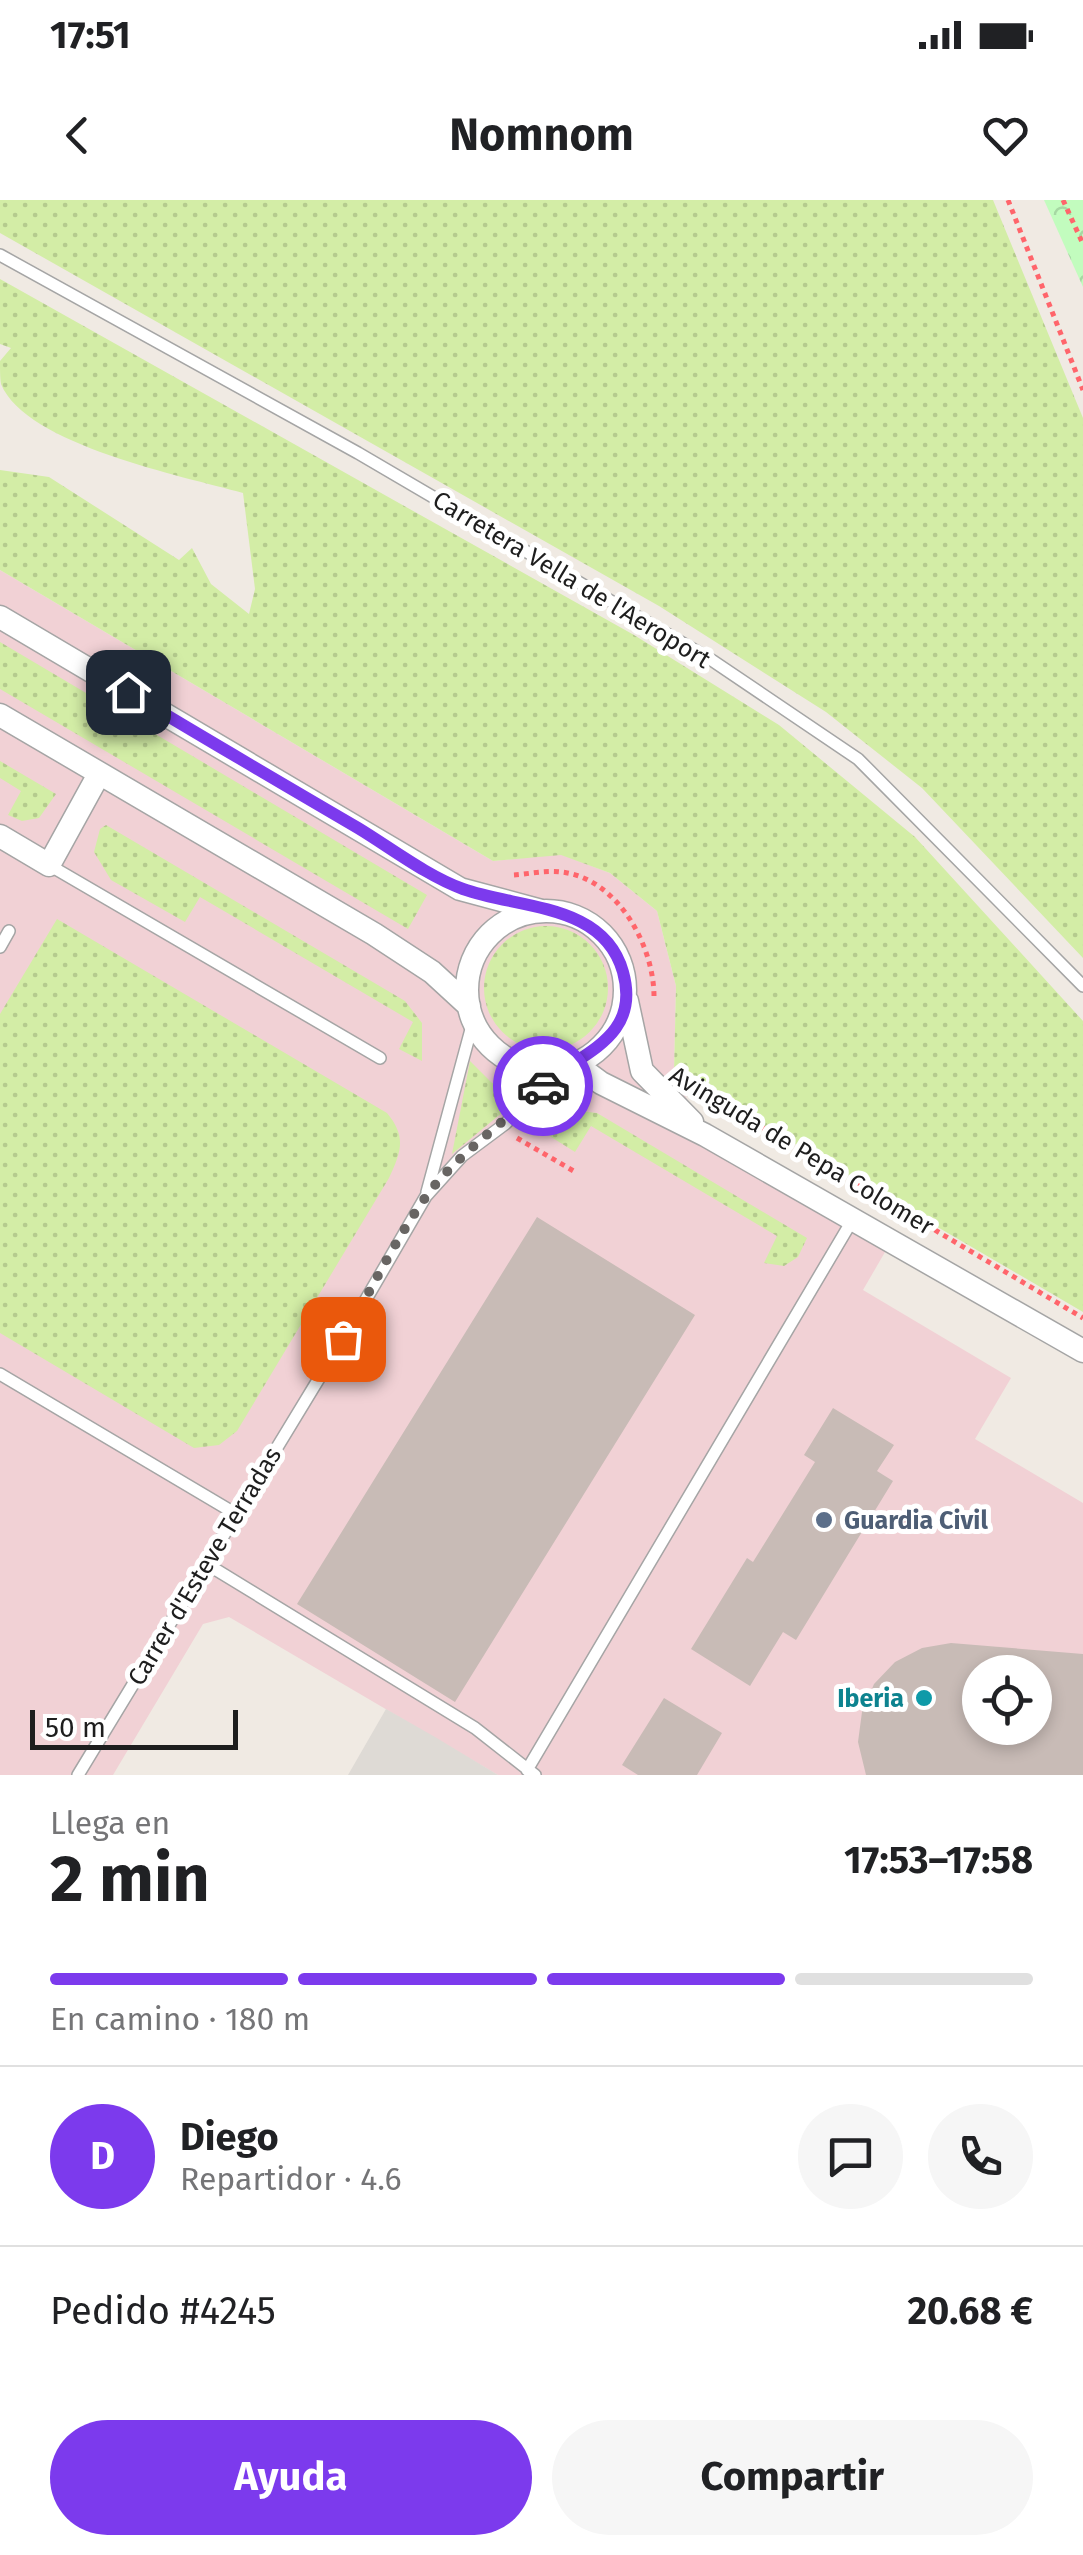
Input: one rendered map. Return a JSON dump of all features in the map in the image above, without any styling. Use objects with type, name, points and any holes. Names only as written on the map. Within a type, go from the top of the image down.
[{"type":"street","points":[[0,618],[454,885],[576,917],[593,926],[606,939],[623,971],[625,992],[620,1019],[607,1041],[568,1066],[520,1065],[488,1044],[471,1014],[432,972],[374,934],[0,716]]},
{"type":"street","points":[[0,836],[49,865],[98,774]]},
{"type":"street","points":[[471,1014],[468,976],[477,950],[508,920],[542,911]]},
{"type":"street","name":"Avinguda de Pepa Colomer","points":[[623,971],[642,1071],[705,1135]]},
{"type":"street","name":"Avinguda de Pepa Colomer","points":[[568,1066],[705,1135],[1083,1351]]},
{"type":"lane","name":"Carretera Vella de l'Aeroport","points":[[0,255],[358,452],[762,694],[858,759],[1083,986]]},
{"type":"lane","points":[[49,865],[380,1058]]},
{"type":"lane","points":[[0,947],[10,931]]},
{"type":"lane","points":[[426,1196],[471,1014]]},
{"type":"lane","points":[[343,1339],[426,1196],[462,1156],[505,1124],[568,1066]]},
{"type":"lane","points":[[205,1562],[476,1728],[531,1773],[853,1218]]},
{"type":"lane","name":"Carrer d'Esteve Terradas","points":[[78,1775],[332,1357]]},
{"type":"lane","points":[[0,1374],[236,1514]]},
{"type":"path","points":[[1008,200],[1083,390]]},
{"type":"path","points":[[1063,200],[1083,244]]},
{"type":"path","points":[[508,876],[562,872],[608,893],[645,944],[654,977],[654,1011]]},
{"type":"path","name":"Avinguda de Pepa Colomer","points":[[690,1084],[1083,1318]]},
{"type":"shaded area","points":[[0,570],[493,861],[560,854],[610,873],[657,911],[676,986],[674,1073],[705,1135],[892,1240],[863,1290],[1011,1378],[975,1439],[1083,1503],[1083,1775],[498,1775],[229,1617],[203,1624],[113,1775],[0,1775]]},
{"type":"shaded area","points":[[386,1709],[435,1737],[498,1775],[348,1775]]},
{"type":"green space","points":[[0,200],[993,200],[1083,418],[1083,958],[922,788],[826,712],[659,606],[0,233]]},
{"type":"green space","points":[[1044,200],[1083,200],[1083,287]]},
{"type":"green space","points":[[0,279],[634,635],[779,725],[915,837],[1083,1021],[1083,1312],[674,1073],[676,986],[657,911],[610,873],[561,855],[493,861],[0,570],[0,470],[49,477],[179,560],[192,548],[211,584],[249,614],[255,589],[243,493],[109,455],[41,424],[16,405],[1,384],[0,361],[11,348],[0,344]]},
{"type":"green space","points":[[0,642],[427,895],[408,929],[0,689]]},
{"type":"green space","points":[[0,761],[56,794],[39,818],[22,821],[8,815],[21,791],[0,778]]},
{"type":"green space","points":[[106,825],[405,1001],[422,1023],[422,1061],[399,1049],[413,1022],[200,897],[185,922],[111,880],[94,852],[100,829]]},
{"type":"green space","points":[[57,919],[387,1113],[400,1137],[389,1178],[237,1431],[219,1445],[194,1448],[0,1333],[0,1014]]},
{"type":"green space","points":[[546,926],[570,930],[590,944],[604,964],[608,988],[604,1012],[590,1032],[570,1046],[546,1050],[522,1046],[502,1032],[488,1012],[484,988],[488,964],[502,944],[522,930]]},
{"type":"green space","points":[[470,1061],[492,1083],[526,1093],[452,1154]]},
{"type":"green space","points":[[580,1111],[597,1113],[807,1238],[798,1257],[784,1266],[764,1263],[777,1236],[591,1126],[575,1152],[540,1130]]},
{"type":"building","points":[[537,1217],[695,1315],[455,1702],[297,1604]]},
{"type":"building","name":"Guardia Civil","points":[[833,1408],[894,1445],[877,1471],[893,1481],[796,1640],[783,1632],[750,1686],[691,1649],[747,1558],[753,1562],[815,1462],[804,1455]]},
{"type":"building","name":"Iberia","points":[[951,1643],[1083,1654],[1083,1775],[866,1775],[858,1742],[862,1712],[874,1684],[895,1662],[922,1648]]},
{"type":"building","points":[[664,1698],[722,1733],[697,1775],[638,1775],[622,1765]]},
{"type":"way so far","points":[[343,1339],[426,1196],[462,1156],[505,1124],[543,1086]]},
{"type":"place","name":"Guardia Civil","points":[[824,1520]]},
{"type":"place","name":"Iberia","points":[[924,1698]]},
{"type":"route","points":[[128,692],[460,888],[576,917],[593,926],[606,939],[623,971],[625,992],[620,1019],[607,1041],[588,1058],[562,1068],[543,1086]]}]
